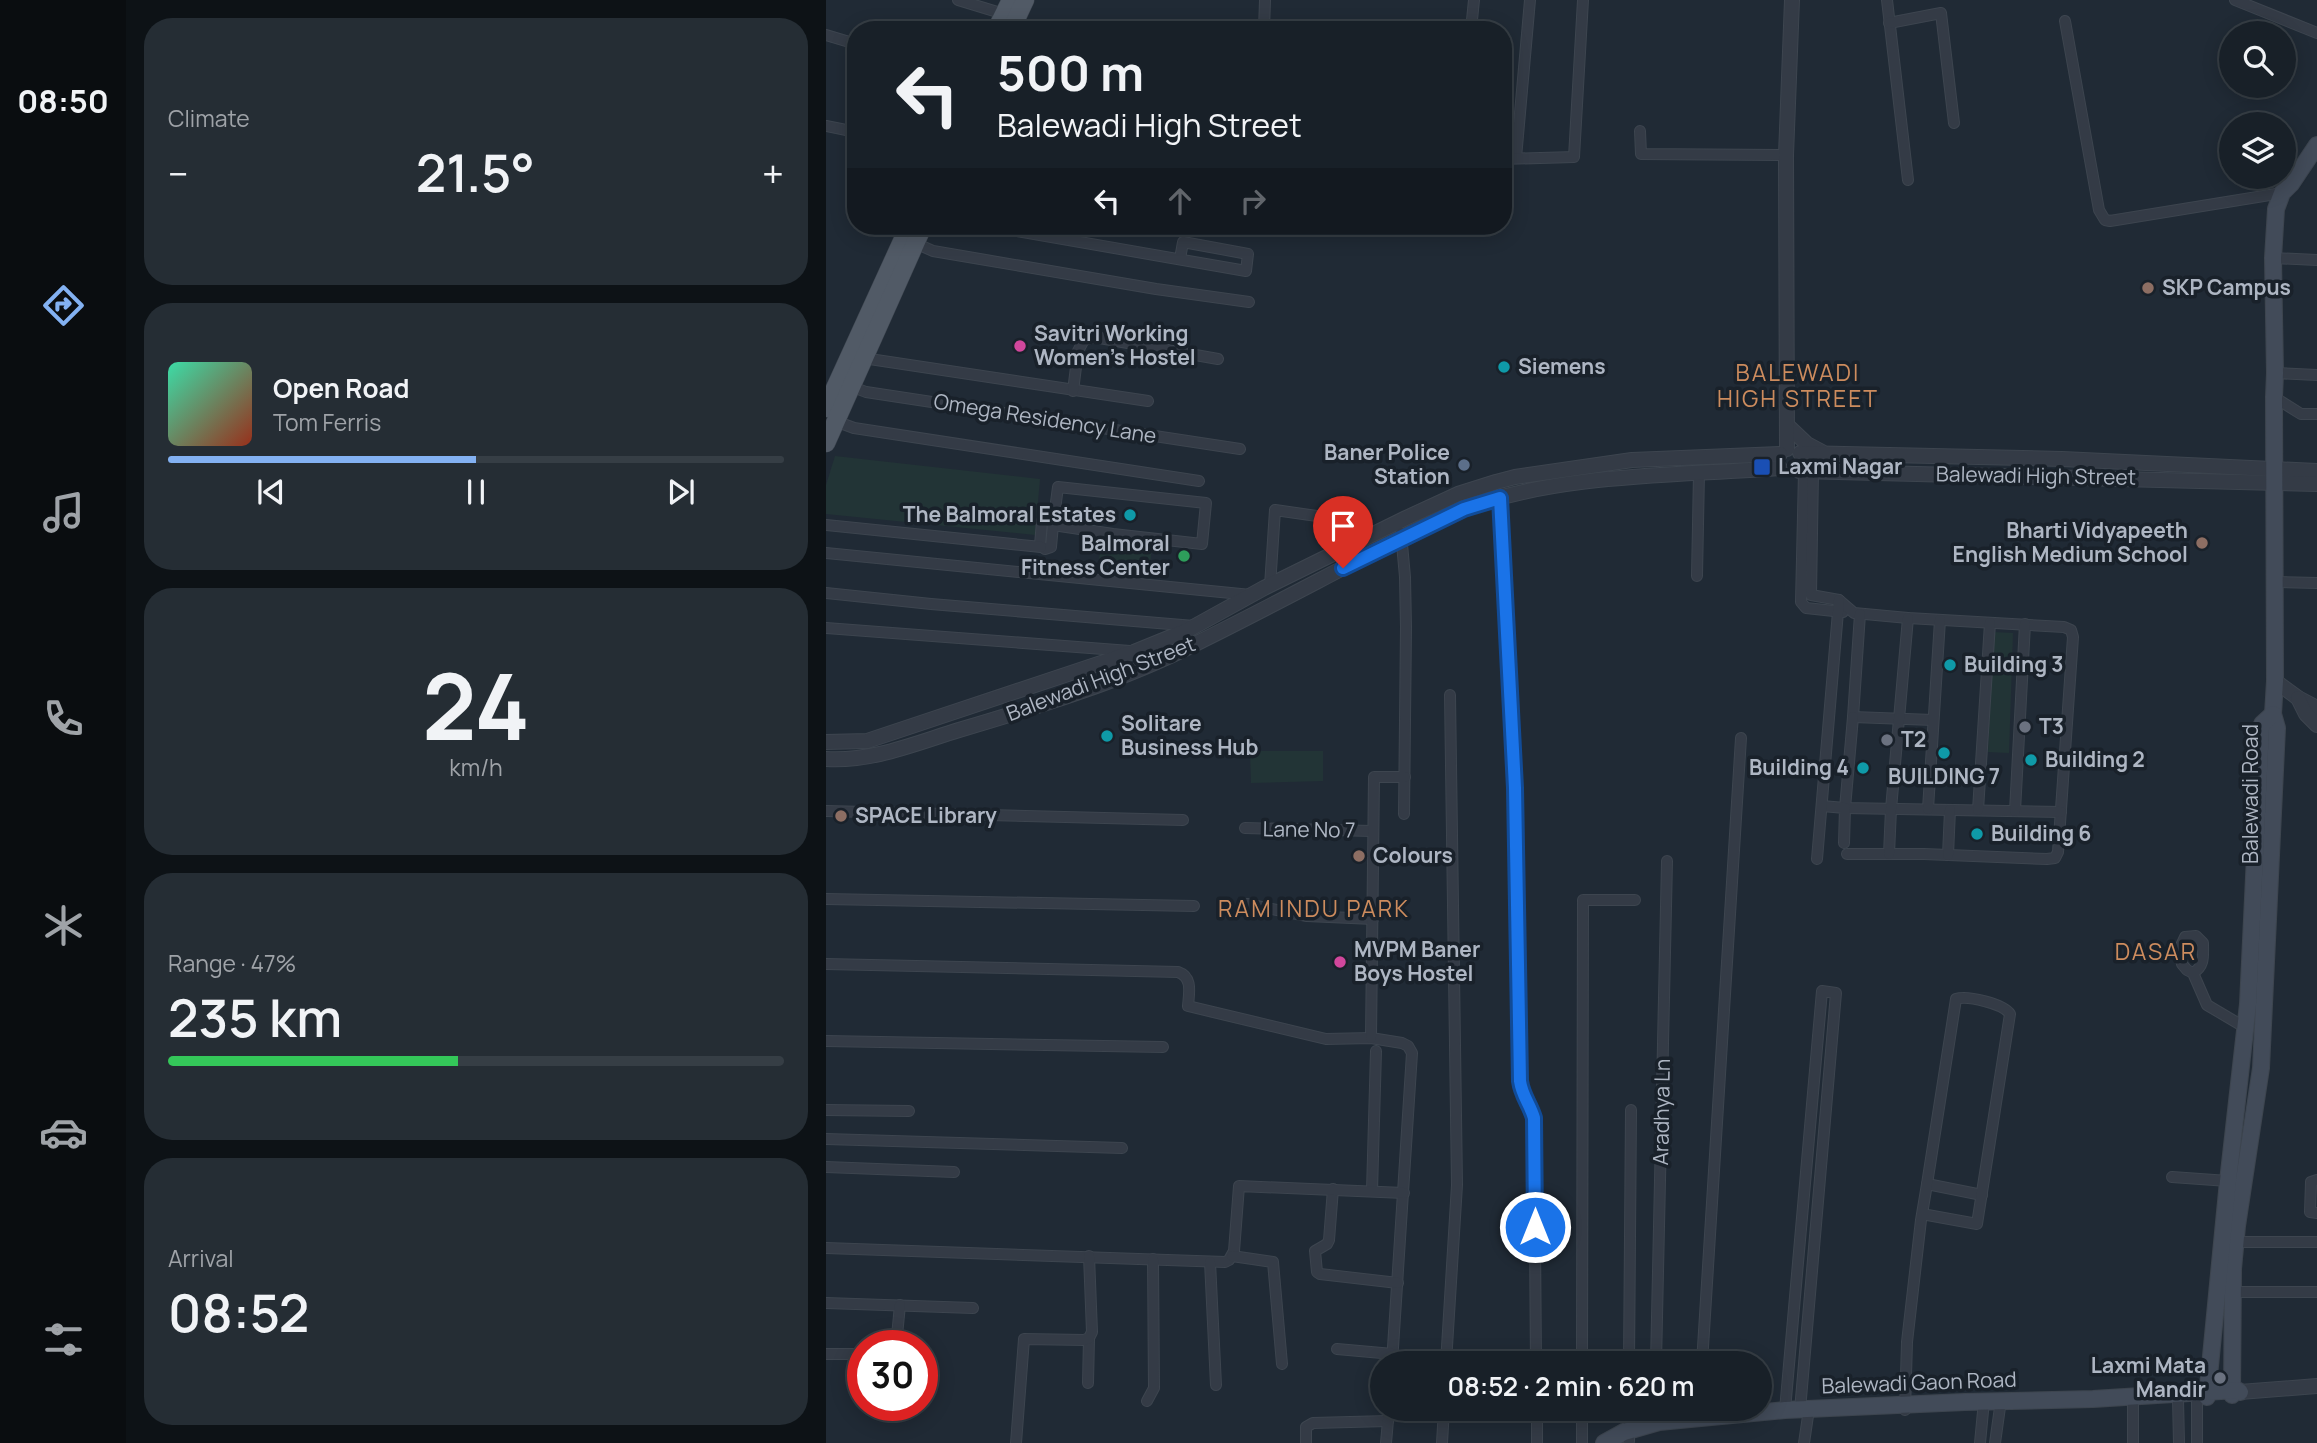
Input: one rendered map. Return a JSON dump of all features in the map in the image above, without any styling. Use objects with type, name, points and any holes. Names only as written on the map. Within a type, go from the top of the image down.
[{"type":"main road","points":[[1005,18],[1025,0]]},
{"type":"main road","points":[[2273,714],[2273,258],[2276,209],[2282,193],[2317,145]]},
{"type":"main road","points":[[826,443],[831,415],[905,235]]},
{"type":"main road","points":[[831,415],[850,386],[919,235]]},
{"type":"main road","name":"Balewadi Road","points":[[2204,1396],[2212,1345],[2246,1028],[2261,729],[2262,724],[2273,714],[2277,728],[2263,1041],[2236,1242],[2233,1292],[2235,1392]]},
{"type":"main road","points":[[2228,1181],[2245,1182]]},
{"type":"main road","points":[[2212,1345],[2233,1346]]},
{"type":"main road","name":"Balewadi Gaon Road","points":[[1992,1404],[2178,1399],[2235,1392]]},
{"type":"main road","name":"Balewadi Gaon Road","points":[[1772,1412],[2204,1396]]},
{"type":"main road","name":"Balewadi Gaon Road","points":[[1604,1443],[1657,1432],[1800,1411]]},
{"type":"main road","name":"Balewadi Gaon Road","points":[[1627,1438],[1649,1421]]},
{"type":"street","points":[[958,0],[1005,18]]},
{"type":"street","points":[[1264,21],[1265,0]]},
{"type":"street","points":[[1472,21],[1474,0]]},
{"type":"street","points":[[1516,159],[1531,0]]},
{"type":"street","points":[[1512,159],[1574,157],[1583,0]]},
{"type":"street","points":[[1792,0],[1786,155],[1787,456],[1804,460],[1811,594],[1803,606]]},
{"type":"street","points":[[1887,0],[1908,180]]},
{"type":"street","points":[[2235,0],[2317,33]]},
{"type":"street","points":[[1889,23],[1941,13],[1954,123]]},
{"type":"street","points":[[2064,22],[2099,210],[2105,220],[2282,193]]},
{"type":"street","points":[[826,35],[847,41]]},
{"type":"street","points":[[826,126],[847,130]]},
{"type":"street","points":[[1640,131],[1641,154],[1786,155]]},
{"type":"street","points":[[1040,235],[1246,271],[1248,254],[1183,242],[1180,259]]},
{"type":"street","points":[[915,243],[933,251],[1249,302]]},
{"type":"street","points":[[2273,258],[2317,260]]},
{"type":"street","points":[[1073,391],[1078,351],[1084,340],[1094,337],[1217,359]]},
{"type":"street","points":[[863,358],[1148,401]]},
{"type":"street","points":[[2275,373],[2317,375]]},
{"type":"street","name":"Omega Residency Lane","points":[[850,386],[866,392],[1240,449]]},
{"type":"street","points":[[2274,397],[2301,414],[2317,414]]},
{"type":"street","points":[[831,415],[854,428],[1199,481]]},
{"type":"street","points":[[1743,454],[1767,447],[1787,425]]},
{"type":"street","points":[[1787,425],[1807,444],[1826,454]]},
{"type":"street","name":"Balewadi High Street","points":[[826,743],[867,741],[1134,652],[1194,626],[1345,547],[1458,494],[1515,477],[1632,460],[1743,454],[2062,459],[2274,475]]},
{"type":"street","name":"Balewadi High Street","points":[[826,759],[870,756],[1027,709],[1145,667],[1464,509],[1519,493],[1633,476],[1699,473],[1787,456]]},
{"type":"street","points":[[2274,475],[2317,471]]},
{"type":"street","points":[[1803,606],[1801,587],[1805,472]]},
{"type":"street","name":"Balewadi High Street","points":[[1805,472],[2274,475]]},
{"type":"street","points":[[1697,576],[1699,473]]},
{"type":"street","points":[[2274,475],[2317,484]]},
{"type":"street","points":[[826,525],[1048,549],[1051,547],[1053,525],[1058,486],[1206,503],[1202,544],[1053,525]]},
{"type":"street","points":[[1500,498],[1515,788],[1520,1081],[1522,1096],[1531,1107],[1534,1118],[1536,1351]]},
{"type":"street","points":[[1432,506],[1438,521]]},
{"type":"street","points":[[1270,586],[1275,510],[1338,519],[1344,527],[1345,547]]},
{"type":"street","points":[[1398,522],[1402,538],[1405,599],[1404,814]]},
{"type":"street","points":[[826,552],[1251,595]]},
{"type":"street","points":[[2274,582],[2317,583]]},
{"type":"street","points":[[826,593],[1194,626]]},
{"type":"street","points":[[1803,606],[1849,612],[1908,618],[2025,624],[2071,630],[2073,637],[2061,812],[2058,852],[2055,858],[1889,854],[1846,848],[1845,808],[1853,718],[1849,612],[1839,600],[1811,594]]},
{"type":"street","points":[[1817,859],[1849,612]]},
{"type":"street","points":[[1889,854],[1908,618]]},
{"type":"street","points":[[1928,809],[1940,620]]},
{"type":"street","points":[[1978,810],[1990,623]]},
{"type":"street","points":[[2015,811],[2025,624]]},
{"type":"street","points":[[826,628],[1134,652]]},
{"type":"street","points":[[2275,681],[2317,708]]},
{"type":"street","points":[[2275,681],[2317,701]]},
{"type":"street","points":[[1447,1351],[1457,1185],[1450,695]]},
{"type":"street","points":[[2298,698],[2306,714],[2317,725]]},
{"type":"street","points":[[1853,718],[1933,720]]},
{"type":"street","points":[[1703,1351],[1741,738]]},
{"type":"street","points":[[1371,1038],[1374,777],[1405,777]]},
{"type":"street","points":[[1822,806],[2061,812]]},
{"type":"street","points":[[1948,855],[1950,810]]},
{"type":"street","points":[[826,811],[1183,820]]},
{"type":"street","name":"Lane No 7","points":[[1245,828],[1372,831]]},
{"type":"street","name":"Aradhya Ln","points":[[1656,1351],[1667,861]]},
{"type":"street","points":[[826,899],[1194,906]]},
{"type":"street","points":[[1582,1351],[1583,900],[1634,900]]},
{"type":"street","points":[[1247,904],[1307,916],[1373,919]]},
{"type":"street","points":[[826,964],[1178,972],[1187,978],[1188,1006],[1326,1038],[1371,1038],[1408,1046],[1412,1053],[1393,1351]]},
{"type":"street","points":[[2193,973],[2207,1005],[2246,1028]]},
{"type":"street","points":[[1800,1411],[1786,1390],[1822,991],[1826,990],[1836,993],[1800,1391],[1804,1443]]},
{"type":"street","points":[[1905,1408],[1907,1342],[1922,1214],[1956,999],[1966,997],[2005,1007],[2010,1014],[1977,1224],[1922,1214]]},
{"type":"street","points":[[826,1041],[1163,1047]]},
{"type":"street","points":[[1373,1191],[1376,1051]]},
{"type":"street","points":[[826,1110],[909,1111]]},
{"type":"street","points":[[1629,1351],[1631,1110]]},
{"type":"street","points":[[826,1139],[1122,1148]]},
{"type":"street","points":[[826,1167],[954,1172]]},
{"type":"street","points":[[2172,1177],[2228,1181]]},
{"type":"street","points":[[2317,1180],[2311,1182],[2310,1212],[2317,1213]]},
{"type":"street","points":[[1927,1184],[1982,1195]]},
{"type":"street","points":[[826,1248],[1225,1262],[1232,1256],[1238,1186],[1404,1193]]},
{"type":"street","points":[[1333,1189],[1329,1240],[1315,1251],[1317,1272],[1398,1283]]},
{"type":"street","points":[[2236,1242],[2317,1242]]},
{"type":"street","points":[[1088,1383],[1089,1338],[1092,1332],[1089,1256]]},
{"type":"street","points":[[1232,1256],[1273,1262],[1282,1364]]},
{"type":"street","points":[[1147,1401],[1154,1388],[1153,1259]]},
{"type":"street","points":[[1210,1262],[1216,1385]]},
{"type":"street","points":[[2233,1292],[2317,1292]]},
{"type":"street","points":[[826,1303],[973,1308]]},
{"type":"street","points":[[898,1330],[900,1305]]},
{"type":"street","points":[[1016,1443],[1024,1339],[1089,1338]]},
{"type":"street","points":[[1337,1349],[1370,1355]]},
{"type":"street","points":[[826,1354],[847,1354]]},
{"type":"street","name":"Balewadi Gaon Road","points":[[2235,1392],[2317,1386]]},
{"type":"street","points":[[1786,1390],[1800,1391]]},
{"type":"street","points":[[2197,1443],[2204,1396]]},
{"type":"street","points":[[2178,1399],[2179,1443]]},
{"type":"street","points":[[2133,1401],[2133,1443]]},
{"type":"street","points":[[1980,1443],[1992,1404]]},
{"type":"street","points":[[1992,1404],[1995,1443]]},
{"type":"street","points":[[1306,1443],[1306,1427],[1312,1423],[1388,1421],[1386,1443]]},
{"type":"street","points":[[1442,1443],[1443,1421]]},
{"type":"street","points":[[1537,1421],[1537,1443]]},
{"type":"street","points":[[1582,1421],[1582,1443]]},
{"type":"shaded area","points":[[835,456],[1040,479],[1035,535],[826,514],[826,485]]},
{"type":"shaded area","points":[[1101,541],[1152,546],[1150,565],[1099,560]]},
{"type":"shaded area","points":[[1992,632],[2013,633],[2009,753],[1988,752]]},
{"type":"shaded area","points":[[1250,751],[1323,751],[1323,781],[1251,783]]},
{"type":"place","name":"SKP Campus","points":[[2148,288]]},
{"type":"place","name":"Savitri Working Women's Hostel","points":[[1020,346]]},
{"type":"place","name":"Siemens","points":[[1504,367]]},
{"type":"place","name":"Baner Police Station","points":[[1464,465]]},
{"type":"place","name":"Laxmi Nagar","points":[[1762,467]]},
{"type":"place","name":"The Balmoral Estates","points":[[1130,515]]},
{"type":"place","name":"Bharti Vidyapeeth English Medium School","points":[[2202,543]]},
{"type":"place","name":"Balmoral Fitness Center","points":[[1184,556]]},
{"type":"place","name":"Building 3","points":[[1950,665]]},
{"type":"place","name":"T3","points":[[2025,727]]},
{"type":"place","name":"Solitare Business Hub","points":[[1107,736]]},
{"type":"place","name":"T2","points":[[1887,740]]},
{"type":"place","name":"BUILDING 7","points":[[1944,753]]},
{"type":"place","name":"Building 2","points":[[2031,760]]},
{"type":"place","name":"Building 4","points":[[1863,768]]},
{"type":"place","name":"SPACE Library","points":[[841,816]]},
{"type":"place","name":"Building 6","points":[[1977,834]]},
{"type":"place","name":"Colours","points":[[1359,856]]},
{"type":"place","name":"MVPM Baner Boys Hostel","points":[[1340,962]]},
{"type":"place","name":"Laxmi Mata Mandir","points":[[2220,1378]]},
{"type":"district","name":"BALEWADI HIGH STREET","points":[[1798,386]]},
{"type":"district","name":"RAM INDU PARK","points":[[1314,909]]},
{"type":"district","name":"DASAR","points":[[2156,952]]},
{"type":"route","points":[[1343,568],[1464,509],[1500,498],[1515,788],[1520,1081],[1522,1096],[1531,1107],[1534,1118],[1535,1227]]}]
